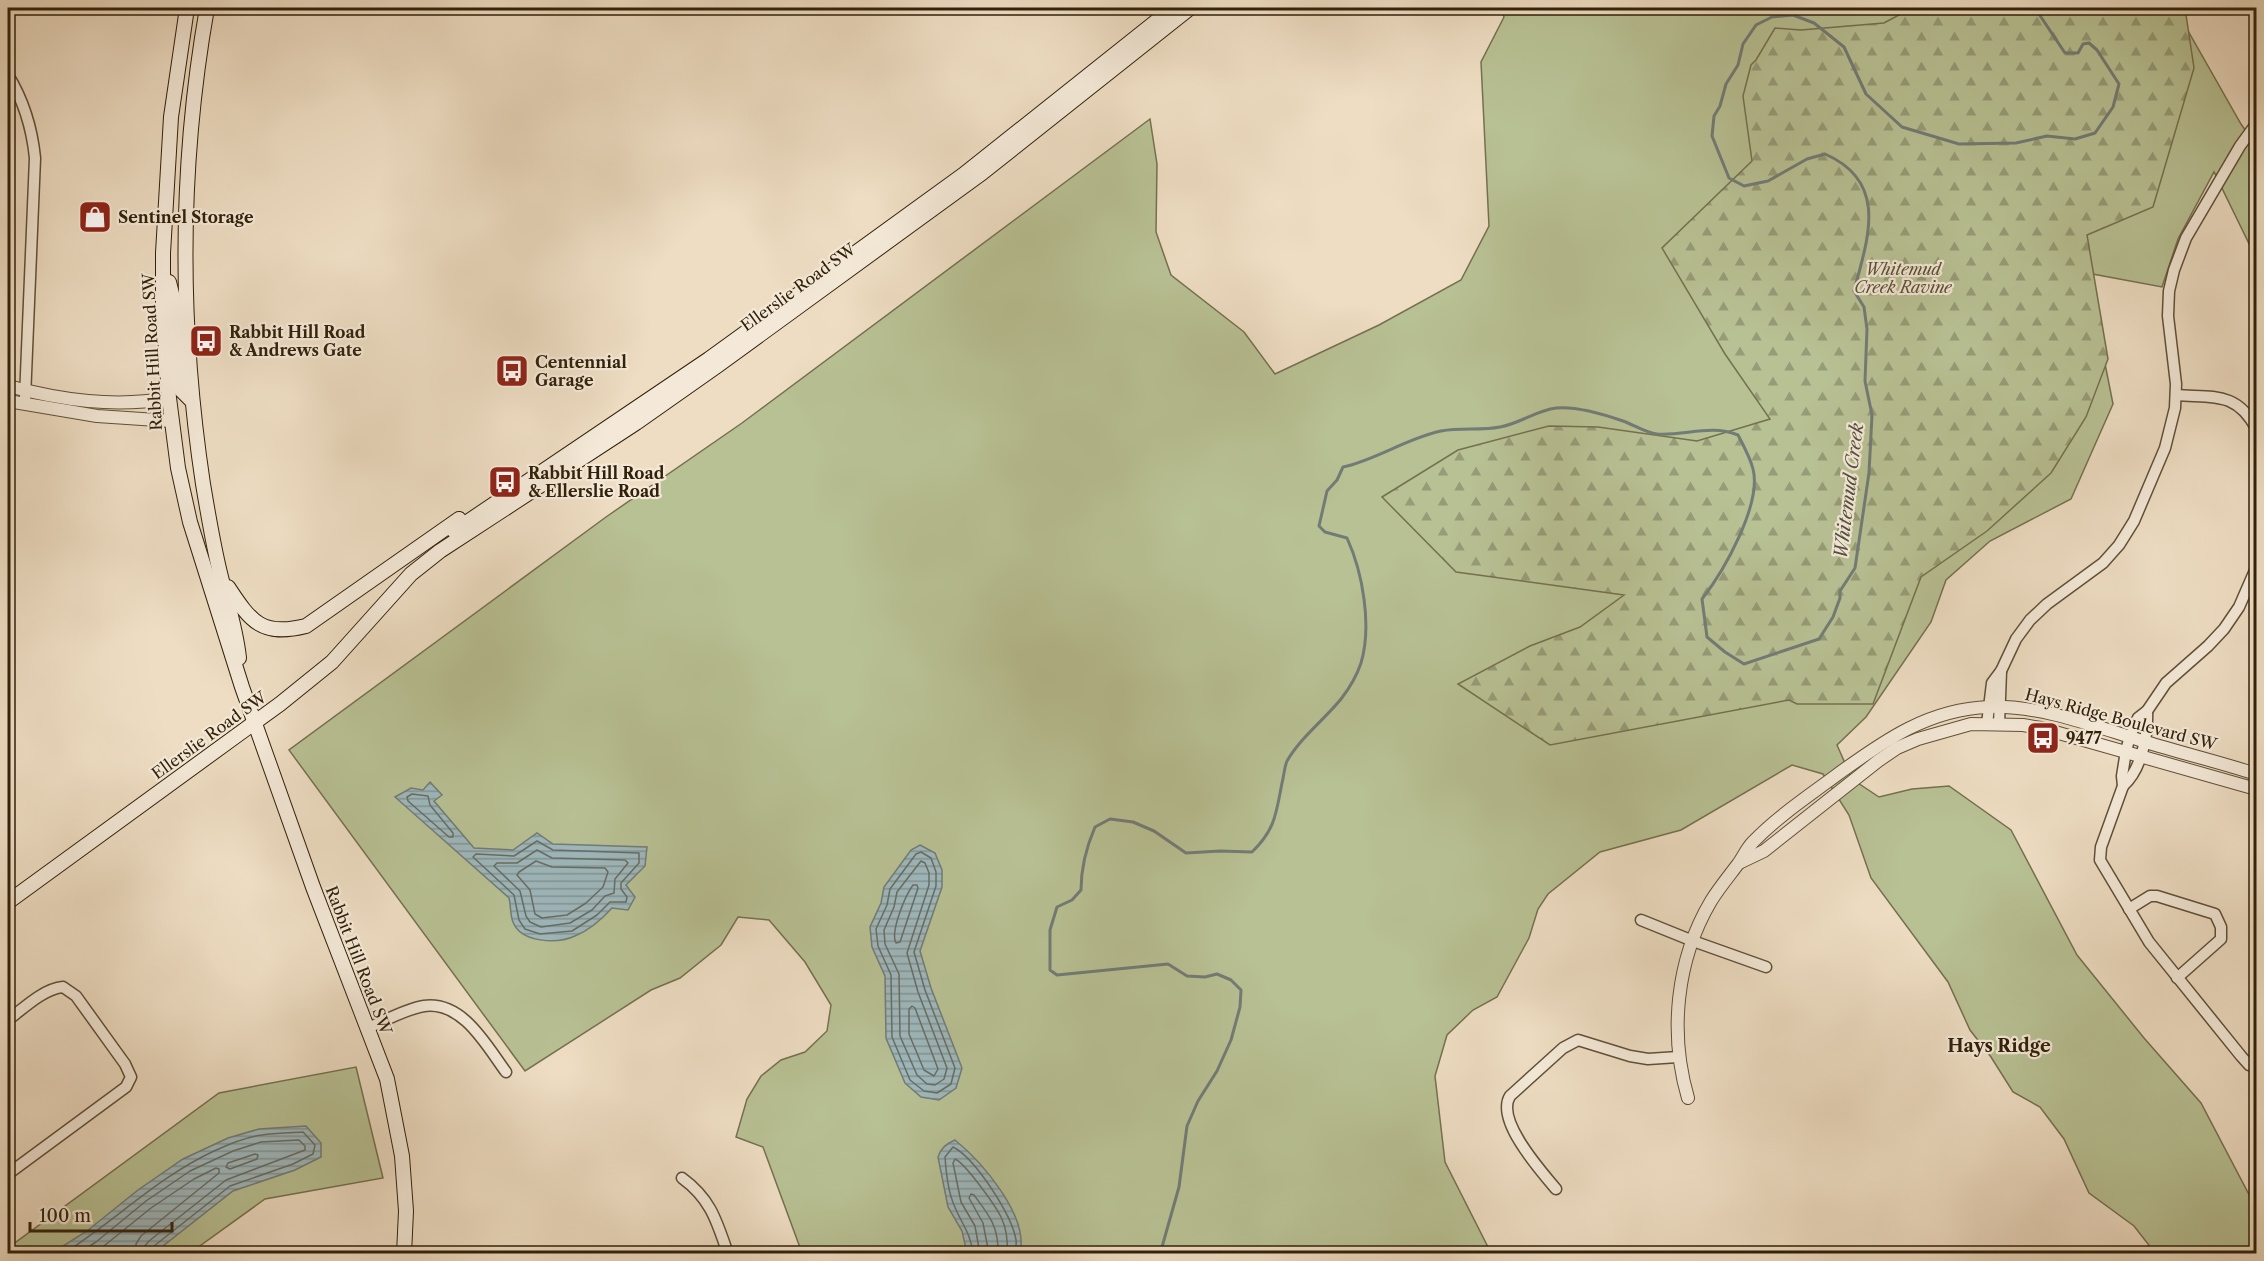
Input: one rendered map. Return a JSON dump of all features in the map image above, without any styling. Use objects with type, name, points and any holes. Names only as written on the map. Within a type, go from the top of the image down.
[{"type":"main road","name":"Rabbit Hill Road SW","points":[[188,8],[171,117],[163,263],[163,304],[169,398],[183,495],[242,687],[313,887],[387,1079],[400,1143],[406,1211],[404,1254]]},
{"type":"main road","name":"Rabbit Hill Road SW","points":[[207,8],[194,93],[186,185],[184,251],[186,326],[192,400],[203,485],[220,576],[237,637],[242,687]]},
{"type":"main road","name":"Ellerslie Road SW","points":[[411,574],[415,564],[431,547],[691,371],[954,182],[1173,8]]},
{"type":"main road","name":"Ellerslie Road SW","points":[[8,902],[332,662],[411,574],[440,551],[636,423],[904,231],[982,174],[1190,8]]},
{"type":"main road","points":[[163,263],[172,290],[181,390],[192,400]]},
{"type":"main road","points":[[220,576],[241,607],[254,621],[268,629],[277,630],[306,626],[455,521],[506,495]]},
{"type":"street","points":[[8,75],[28,119],[35,158],[26,404]]},
{"type":"street","points":[[1993,724],[2001,671],[2016,639],[2030,620],[2047,604],[2103,563],[2127,534],[2165,448],[2176,395],[2168,316],[2169,291],[2174,270],[2186,238],[2240,146],[2256,124]]},
{"type":"street","points":[[8,386],[43,395],[119,404],[145,403],[169,398]]},
{"type":"street","points":[[2176,395],[2236,402],[2250,416],[2256,428]]},
{"type":"street","points":[[8,401],[97,416],[172,422]]},
{"type":"street","points":[[2256,568],[2239,607],[2223,629],[2208,646],[2166,683],[2147,711],[2138,718],[2126,751],[2122,776],[2123,786],[2099,854],[2104,868],[2149,942],[2248,1065],[2256,1067]]},
{"type":"street","name":"Hays Ridge Boulevard SW","points":[[1688,1098],[1678,1057],[1677,1017],[1680,994],[1693,941],[1712,900],[1752,843],[1775,823],[1903,730],[1944,714],[1994,707],[2044,713],[2256,774]]},
{"type":"street","points":[[2123,786],[2131,778],[2141,755],[2147,711]]},
{"type":"street","name":"Hays Ridge Boulevard SW","points":[[1740,862],[1764,851],[1897,748],[1938,732],[1964,726],[1993,724],[2041,728],[2256,789]]},
{"type":"street","points":[[2128,909],[2150,896],[2157,896],[2215,914],[2221,927],[2221,939],[2177,978]]},
{"type":"street","points":[[1641,920],[1766,967]]},
{"type":"street","points":[[8,1020],[46,992],[63,987],[76,996],[125,1064],[131,1077],[122,1090],[8,1174]]},
{"type":"street","points":[[368,1028],[423,1006],[450,1009],[477,1034],[506,1072]]},
{"type":"street","points":[[1556,1189],[1516,1134],[1506,1110],[1506,1102],[1510,1096],[1563,1048],[1578,1040],[1630,1056],[1648,1059],[1678,1057]]},
{"type":"street","points":[[682,1178],[700,1192],[711,1208],[728,1254]]},
{"type":"green space","points":[[1501,8],[2175,8],[2241,124],[2256,145],[2256,258],[2214,172],[2178,239],[2162,287],[2087,273],[2113,404],[2071,499],[1990,541],[1946,580],[1931,622],[1866,717],[1837,745],[1852,779],[1879,797],[1912,789],[1949,786],[2011,830],[2077,955],[2144,1038],[2201,1103],[2256,1208],[2256,1253],[2155,1253],[2134,1226],[2089,1193],[2064,1139],[2040,1107],[2013,1092],[1991,1057],[1970,1030],[1948,982],[1871,878],[1849,815],[1823,774],[1792,765],[1681,830],[1600,852],[1548,894],[1538,909],[1529,938],[1497,997],[1473,1010],[1447,1035],[1435,1076],[1445,1162],[1491,1253],[802,1253],[763,1147],[736,1137],[747,1099],[761,1076],[781,1060],[805,1052],[827,1031],[831,1005],[805,962],[769,920],[738,917],[721,945],[680,978],[651,990],[525,1071],[289,750],[606,517],[742,423],[1150,119],[1157,164],[1156,232],[1171,275],[1244,332],[1275,374],[1379,325],[1461,280],[1489,226],[1481,62],[1504,17]]},
{"type":"green space","name":"Whitemud Creek Ravine","points":[[1912,8],[2185,8],[2194,68],[2153,207],[2087,235],[2108,359],[2086,417],[2051,473],[1987,531],[1921,577],[1873,704],[1797,704],[1789,700],[1550,745],[1458,684],[1530,646],[1580,627],[1624,595],[1456,572],[1382,497],[1458,450],[1549,426],[1598,427],[1697,441],[1770,419],[1725,354],[1662,248],[1752,161],[1743,96],[1751,65],[1775,28],[1801,30],[1884,23]]},
{"type":"green space","points":[[356,1067],[383,1178],[265,1199],[190,1253],[8,1254],[8,1248],[219,1093]]},
{"type":"water","points":[[430,782],[442,795],[434,801],[474,848],[513,850],[537,833],[553,844],[647,847],[645,866],[626,885],[635,897],[628,910],[612,908],[591,927],[567,939],[540,940],[524,934],[513,922],[509,898],[395,797],[411,788],[423,790]]},
{"type":"water","points":[[920,845],[935,853],[942,870],[942,887],[920,951],[931,988],[962,1068],[956,1088],[939,1100],[921,1097],[905,1083],[886,1038],[885,976],[872,947],[870,927],[881,903],[884,887],[911,850]]},
{"type":"water","points":[[306,1126],[321,1143],[321,1157],[295,1170],[233,1191],[154,1253],[52,1253],[87,1231],[138,1190],[183,1159],[228,1138],[259,1129]]},
{"type":"water","points":[[955,1140],[990,1176],[1011,1207],[1021,1238],[1020,1253],[967,1253],[962,1231],[948,1207],[938,1157],[944,1147]]},
{"type":"waterway","name":"Whitemud Creek","points":[[1160,1254],[1179,1187],[1187,1126],[1231,1040],[1240,1007],[1241,990],[1231,980],[1217,974],[1205,977],[1187,976],[1168,964],[1057,975],[1050,970],[1050,930],[1057,907],[1072,900],[1081,890],[1085,858],[1095,827],[1110,819],[1133,822],[1154,831],[1186,853],[1252,852],[1266,836],[1276,813],[1287,761],[1347,691],[1361,663],[1366,616],[1353,552],[1347,538],[1325,532],[1319,526],[1327,491],[1337,480],[1343,467],[1428,434],[1448,430],[1500,427],[1556,408],[1573,408],[1599,413],[1657,434],[1718,430],[1738,435],[1753,469],[1752,500],[1747,518],[1730,555],[1702,599],[1707,637],[1744,664],[1819,639],[1833,617],[1840,598],[1840,591],[1855,568],[1869,473],[1872,415],[1865,381],[1867,329],[1864,307],[1854,291],[1868,232],[1869,213],[1866,196],[1858,180],[1845,166],[1825,154],[1807,159],[1768,181],[1744,186],[1729,178],[1712,136],[1714,116],[1720,106],[1726,84],[1738,65],[1743,44],[1756,25],[1772,17],[1793,15],[1814,23],[1844,47],[1866,94],[1902,127],[1959,144],[2016,143],[2047,136],[2075,139],[2095,133],[2113,107],[2119,84],[2097,50],[2089,43],[2083,44],[2078,53],[2065,53],[2035,8]]},
{"type":"waterway","name":"Whitemud Creek","points":[[1303,1254],[1312,1249],[1326,1249],[1331,1254]]},
{"type":"place","name":"Sentinel Storage","points":[[95,217]]},
{"type":"place","name":"Rabbit Hill Road & Andrews Gate","points":[[206,341]]},
{"type":"place","name":"Centennial Garage","points":[[512,371]]},
{"type":"place","name":"Rabbit Hill Road & Ellerslie Road","points":[[505,482]]},
{"type":"place","name":"9477","points":[[2043,738]]},
{"type":"district","name":"Hays Ridge","points":[[1999,1046]]}]
